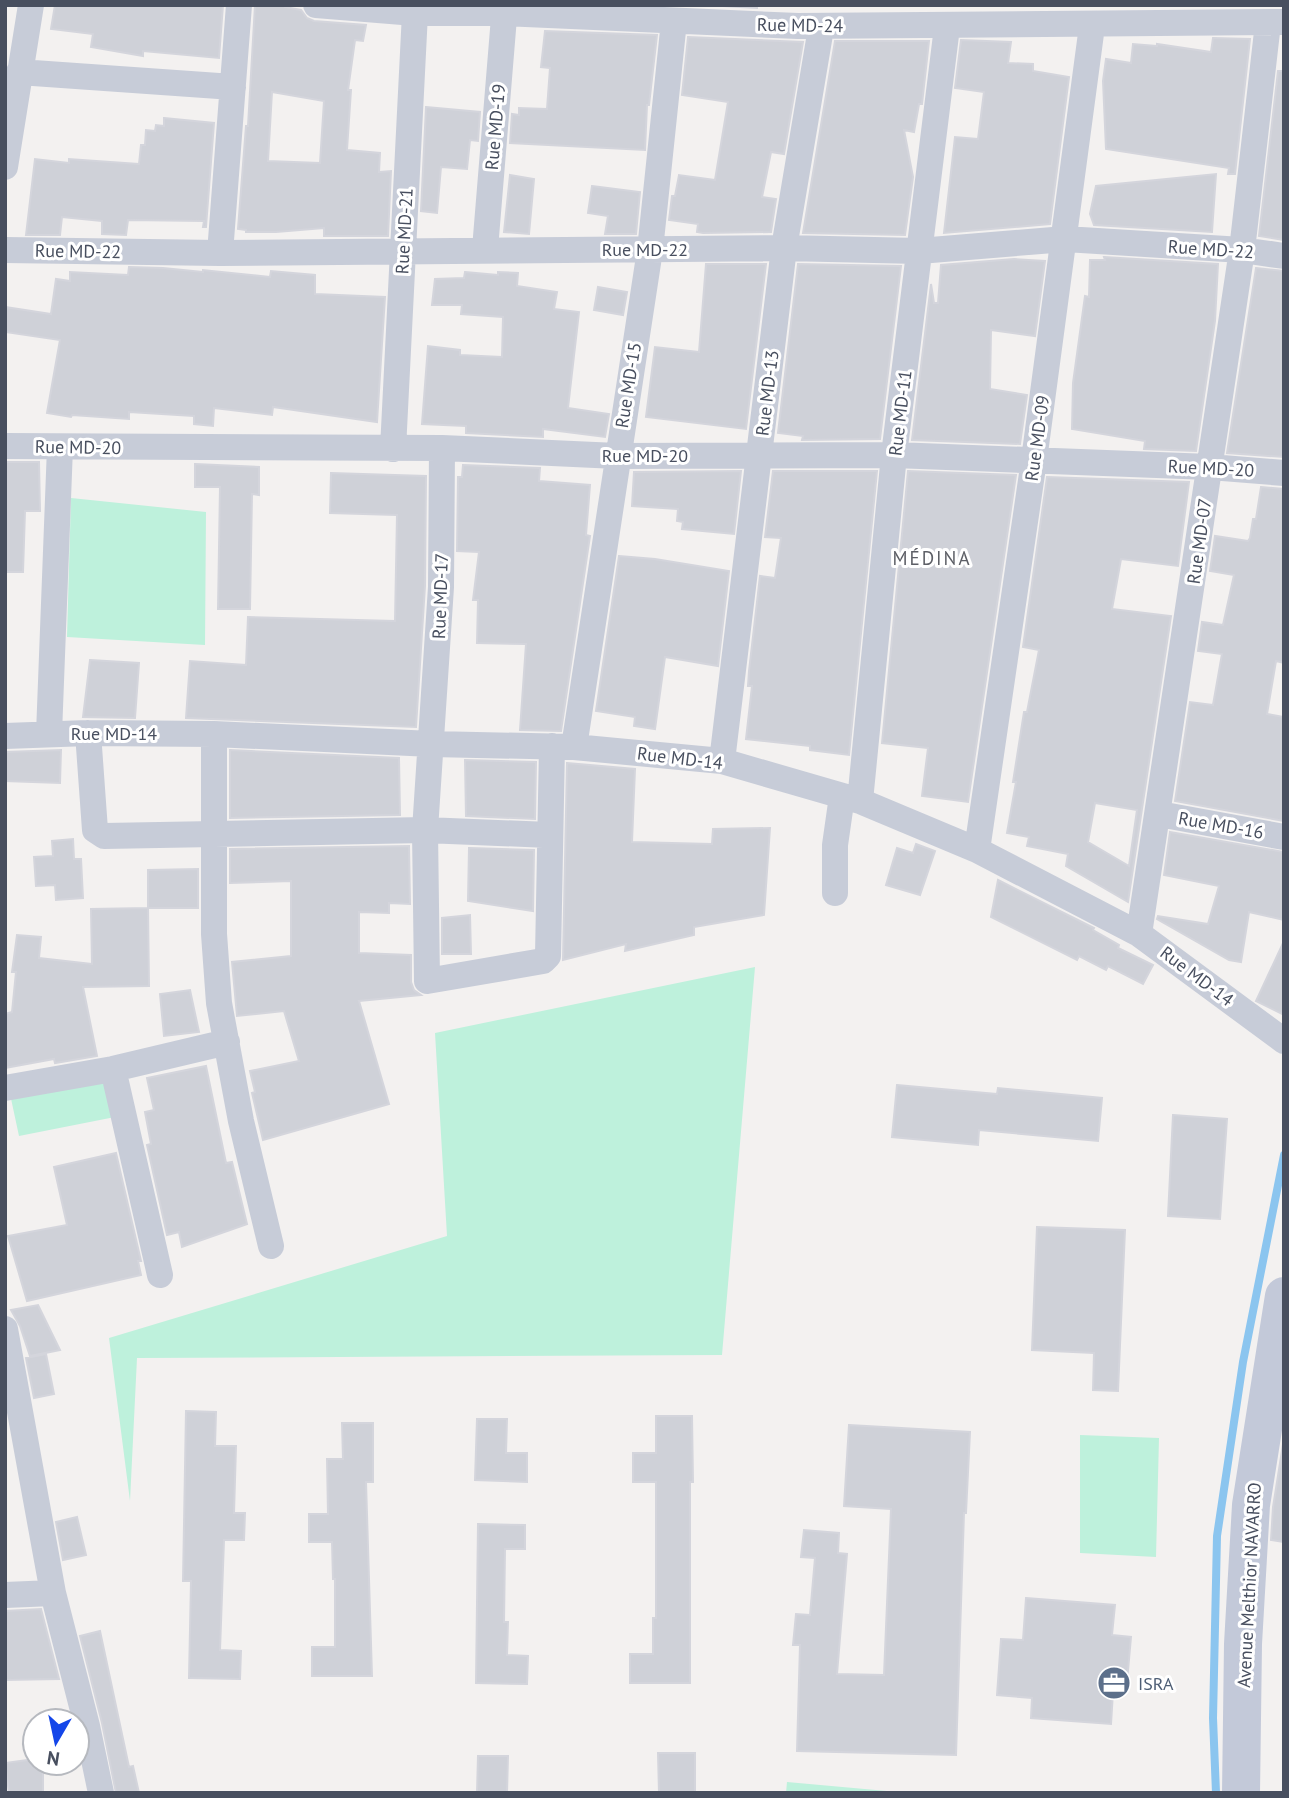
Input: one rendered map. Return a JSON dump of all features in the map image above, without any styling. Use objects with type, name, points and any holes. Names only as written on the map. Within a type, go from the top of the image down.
[{"type":"street","points":[[5,167],[31,5]]},
{"type":"street","points":[[220,253],[239,5]]},
{"type":"street","name":"Rue MD-24","points":[[316,5],[415,13],[505,9],[805,19],[947,27],[1276,23]]},
{"type":"street","name":"Rue MD-19","points":[[485,249],[505,9]]},
{"type":"street","name":"Rue MD-21","points":[[393,449],[415,13]]},
{"type":"street","name":"Rue MD-15","points":[[549,835],[617,456],[690,16]]},
{"type":"street","name":"Rue MD-13","points":[[722,761],[784,247],[820,34],[805,19]]},
{"type":"street","name":"Rue MD-07","points":[[1139,934],[1276,23]]},
{"type":"street","name":"Rue MD-09","points":[[977,850],[1065,239],[1092,26]]},
{"type":"street","name":"Rue MD-11","points":[[835,893],[835,845],[851,799],[947,27]]},
{"type":"street","points":[[19,72],[233,87]]},
{"type":"street","name":"Rue MD-22","points":[[5,250],[220,253],[784,247],[919,251],[1065,239],[1242,250],[1284,256]]},
{"type":"street","name":"Rue MD-20","points":[[5,446],[442,448],[617,456],[894,456],[1210,467],[1284,473]]},
{"type":"street","points":[[50,734],[60,447]]},
{"type":"street","name":"Rue MD-17","points":[[442,448],[441,587],[425,830],[427,982],[543,961],[548,956],[549,835]]},
{"type":"street","points":[[88,733],[95,830],[99,834],[425,830],[549,835]]},
{"type":"street","name":"Rue MD-14","points":[[5,736],[88,733],[214,734],[563,747],[722,761],[851,799],[977,850],[1139,934],[1284,1041]]},
{"type":"street","points":[[214,734],[214,934],[219,1003],[241,1121],[271,1246]]},
{"type":"street","name":"Rue MD-16","points":[[1159,814],[1284,836]]},
{"type":"street","points":[[5,1088],[113,1069],[227,1042]]},
{"type":"street","points":[[113,1069],[160,1275]]},
{"type":"street","name":"Avenue Melthior NAVARRO","points":[[1241,1793],[1242,1644],[1246,1560],[1251,1505],[1275,1397],[1284,1296]]},
{"type":"street","points":[[6,1335],[53,1592],[101,1793]]},
{"type":"street","points":[[5,1595],[53,1592]]},
{"type":"green space","points":[[71,498],[206,512],[205,645],[67,637]]},
{"type":"green space","points":[[755,967],[722,1355],[137,1358],[130,1501],[109,1338],[447,1236],[435,1033]]},
{"type":"green space","points":[[106,1075],[115,1117],[19,1136],[10,1094]]},
{"type":"green space","points":[[1080,1435],[1159,1438],[1156,1557],[1080,1553]]},
{"type":"green space","points":[[787,1782],[909,1793],[786,1793]]},
{"type":"building","points":[[55,5],[223,5],[219,58],[143,51],[143,56],[91,47],[93,34],[51,29]]},
{"type":"building","points":[[255,5],[285,5],[301,10],[307,18],[314,21],[366,25],[363,41],[355,40],[348,90],[351,90],[347,150],[380,153],[379,172],[391,171],[388,236],[324,236],[324,228],[276,232],[246,232],[238,229],[248,126]],"holes":[[[272,92],[324,101],[320,163],[268,161]]]},
{"type":"building","points":[[705,5],[757,5],[757,8]]},
{"type":"building","points":[[545,31],[657,35],[647,105],[645,150],[510,143],[512,114],[519,115],[519,108],[547,109],[550,68],[541,67]]},
{"type":"building","points":[[688,37],[803,42],[784,154],[771,152],[762,197],[776,199],[771,232],[703,233],[697,232],[698,224],[669,220],[672,196],[675,196],[679,175],[715,180],[728,102],[682,95]]},
{"type":"building","points":[[1213,38],[1250,39],[1235,174],[1228,174],[1229,168],[1106,149],[1103,81],[1106,59],[1131,63],[1133,44],[1157,44],[1211,52]]},
{"type":"building","points":[[961,40],[1011,42],[1008,63],[1033,64],[1033,71],[1069,77],[1050,224],[944,233],[955,137],[978,139],[984,92],[955,88]]},
{"type":"building","points":[[835,41],[929,41],[922,104],[919,104],[914,132],[904,130],[913,177],[905,235],[803,233]]},
{"type":"building","points":[[1278,71],[1284,71],[1284,240],[1259,236]]},
{"type":"building","points":[[426,107],[480,112],[478,141],[470,140],[467,169],[441,167],[437,213],[421,211]]},
{"type":"building","points":[[164,118],[214,123],[206,227],[203,227],[204,221],[128,220],[126,235],[102,234],[102,221],[62,217],[60,235],[26,235],[35,159],[69,163],[69,159],[139,164],[146,130],[155,131],[156,125],[164,126]]},
{"type":"building","points":[[1216,174],[1212,232],[1094,225],[1090,214],[1096,186]]},
{"type":"building","points":[[510,175],[534,179],[529,234],[504,232]]},
{"type":"building","points":[[592,186],[640,192],[636,234],[605,234],[608,216],[588,213]]},
{"type":"building","points":[[1104,257],[1218,264],[1215,321],[1196,451],[1144,449],[1145,441],[1072,429],[1073,383],[1085,296],[1089,297],[1090,260],[1105,260]]},
{"type":"building","points":[[1014,259],[1045,261],[1035,336],[991,330],[990,389],[1027,395],[1020,444],[912,440],[931,284],[934,303],[938,303],[941,265]]},
{"type":"building","points":[[706,264],[766,264],[746,429],[646,417],[655,347],[699,352]]},
{"type":"building","points":[[798,264],[901,266],[880,439],[802,440],[803,436],[778,433]]},
{"type":"building","points":[[129,267],[203,270],[270,277],[271,271],[315,275],[315,294],[385,297],[377,422],[273,407],[272,415],[214,408],[213,426],[194,424],[194,416],[129,412],[129,419],[71,417],[47,413],[60,340],[5,332],[5,307],[51,314],[56,279],[70,281],[70,272],[128,275]]},
{"type":"building","points":[[1256,268],[1284,271],[1284,457],[1227,453]]},
{"type":"building","points":[[465,272],[498,275],[498,272],[518,273],[517,286],[557,292],[554,309],[579,312],[568,408],[609,414],[605,437],[543,429],[543,437],[466,433],[466,426],[422,424],[428,346],[460,350],[460,355],[502,357],[503,317],[461,314],[462,305],[432,305],[435,279],[464,278]]},
{"type":"building","points":[[598,287],[627,292],[623,315],[594,310]]},
{"type":"building","points":[[5,462],[39,462],[40,511],[25,511],[23,572],[5,572]]},
{"type":"building","points":[[195,464],[259,467],[259,495],[252,494],[250,609],[218,609],[220,487],[195,487]]},
{"type":"building","points":[[463,465],[540,468],[539,481],[590,485],[586,535],[590,536],[561,731],[520,730],[526,644],[477,643],[478,600],[473,600],[479,552],[457,551],[458,477],[462,477]]},
{"type":"building","points":[[741,471],[734,534],[682,529],[683,522],[677,521],[678,509],[632,506],[634,472]]},
{"type":"building","points":[[773,471],[877,471],[849,755],[810,750],[810,746],[746,739],[752,686],[748,686],[749,671],[760,576],[775,578],[781,538],[765,537]]},
{"type":"building","points":[[908,471],[1016,475],[968,802],[922,796],[928,748],[882,743]]},
{"type":"building","points":[[331,473],[426,476],[425,586],[416,727],[186,718],[190,661],[246,665],[248,617],[395,621],[397,515],[330,513]]},
{"type":"building","points":[[1047,477],[1189,482],[1178,566],[1121,559],[1112,609],[1171,616],[1128,902],[1066,866],[1068,854],[1027,846],[1029,837],[1007,833],[1024,712],[1027,712],[1039,650],[1023,647]],"holes":[[[1095,803],[1137,810],[1129,866],[1088,842]]]},
{"type":"building","points":[[1261,487],[1284,489],[1284,663],[1276,661],[1267,714],[1284,717],[1284,821],[1175,801],[1190,702],[1213,705],[1222,654],[1198,651],[1202,622],[1223,625],[1234,575],[1210,571],[1215,536],[1248,541],[1253,519],[1256,519]]},
{"type":"building","points":[[619,556],[729,571],[718,666],[665,657],[655,729],[634,726],[635,717],[596,711]]},
{"type":"building","points":[[90,660],[139,663],[135,718],[83,717]]},
{"type":"building","points":[[61,750],[60,783],[5,781],[5,752]]},
{"type":"building","points":[[230,750],[399,758],[400,815],[230,818]]},
{"type":"building","points":[[465,760],[536,762],[535,819],[466,816]]},
{"type":"building","points":[[567,763],[635,769],[632,842],[712,844],[713,829],[770,828],[764,915],[694,927],[694,935],[625,951],[626,944],[563,960]]},
{"type":"building","points":[[1170,832],[1284,852],[1284,920],[1249,912],[1241,962],[1229,960],[1157,919],[1158,916],[1208,924],[1219,886],[1164,875]]},
{"type":"building","points":[[73,839],[74,859],[81,859],[83,898],[56,900],[55,885],[36,886],[34,857],[53,856],[52,841]]},
{"type":"building","points":[[916,844],[935,851],[920,895],[886,885],[897,848],[913,853]]},
{"type":"building","points":[[409,846],[410,904],[389,903],[389,913],[359,912],[359,953],[411,955],[411,982],[414,990],[421,995],[359,1001],[389,1104],[263,1140],[252,1093],[255,1092],[250,1071],[299,1061],[284,1011],[237,1016],[232,962],[291,956],[291,881],[230,883],[230,849]]},
{"type":"building","points":[[469,848],[534,850],[533,911],[468,901]]},
{"type":"building","points":[[198,869],[198,908],[148,908],[148,870]]},
{"type":"building","points":[[998,880],[1094,928],[1093,930],[1119,945],[1118,948],[1153,965],[1143,984],[1108,966],[1106,970],[1079,956],[1077,960],[991,917]]},
{"type":"building","points":[[148,908],[149,986],[83,987],[97,1056],[55,1063],[54,1059],[5,1068],[5,1014],[12,1012],[16,972],[12,972],[17,935],[41,937],[39,958],[92,964],[91,909]]},
{"type":"building","points":[[470,915],[471,954],[442,954],[442,918]]},
{"type":"building","points":[[1284,941],[1284,1015],[1256,1001]]},
{"type":"building","points":[[190,990],[199,1032],[164,1036],[160,994]]},
{"type":"building","points":[[206,1066],[226,1163],[232,1162],[247,1224],[182,1247],[179,1232],[167,1235],[147,1145],[151,1144],[145,1112],[154,1110],[147,1078]]},
{"type":"building","points":[[897,1085],[997,1094],[998,1088],[1102,1098],[1098,1141],[979,1130],[978,1145],[892,1137]]},
{"type":"building","points":[[1173,1115],[1227,1119],[1220,1219],[1168,1216]]},
{"type":"building","points":[[116,1153],[141,1261],[138,1261],[141,1275],[27,1301],[8,1236],[67,1225],[54,1167]]},
{"type":"building","points":[[1037,1227],[1125,1230],[1118,1391],[1093,1390],[1094,1353],[1032,1350]]},
{"type":"building","points":[[38,1305],[60,1350],[30,1356],[20,1326],[11,1310]]},
{"type":"building","points":[[46,1354],[54,1394],[34,1398],[26,1358]]},
{"type":"building","points":[[186,1411],[216,1412],[215,1446],[236,1446],[234,1513],[245,1513],[244,1540],[224,1540],[220,1650],[241,1651],[240,1679],[189,1678],[191,1581],[183,1581]]},
{"type":"building","points":[[656,1416],[692,1416],[690,1683],[630,1683],[630,1654],[653,1654],[653,1618],[656,1618],[656,1482],[633,1482],[633,1453],[656,1453]]},
{"type":"building","points":[[477,1419],[507,1419],[506,1453],[527,1453],[527,1482],[475,1480]]},
{"type":"building","points":[[342,1423],[373,1423],[373,1482],[366,1482],[372,1676],[312,1676],[312,1647],[335,1647],[335,1579],[332,1542],[309,1542],[309,1514],[328,1514],[327,1459],[343,1459]]},
{"type":"building","points":[[849,1425],[970,1432],[964,1513],[956,1755],[797,1751],[800,1645],[793,1645],[796,1614],[810,1615],[815,1558],[801,1557],[804,1530],[839,1533],[838,1553],[847,1554],[837,1674],[884,1675],[891,1509],[844,1506]]},
{"type":"building","points":[[1284,1438],[1284,1542],[1271,1540],[1273,1507]]},
{"type":"building","points":[[77,1517],[86,1555],[63,1560],[56,1522]]},
{"type":"building","points":[[478,1524],[525,1525],[525,1549],[505,1549],[504,1622],[508,1622],[507,1655],[528,1656],[527,1684],[476,1683]]},
{"type":"building","points":[[1026,1598],[1115,1605],[1112,1635],[1131,1637],[1126,1693],[1113,1692],[1111,1724],[1031,1718],[1032,1698],[997,1695],[1001,1639],[1023,1640]]},
{"type":"building","points":[[41,1609],[59,1679],[5,1680],[5,1611]]},
{"type":"building","points":[[100,1631],[129,1767],[133,1766],[139,1793],[116,1793],[80,1636]]},
{"type":"building","points":[[658,1753],[695,1753],[695,1793],[659,1793]]},
{"type":"building","points":[[478,1756],[508,1756],[507,1793],[477,1793]]},
{"type":"building","points":[[21,1761],[21,1777],[43,1777],[43,1793],[9,1793],[5,1763]]},
{"type":"waterway","points":[[1216,1793],[1213,1718],[1217,1536],[1243,1362],[1284,1155]]},
{"type":"place","name":"ISRA","points":[[1114,1683]]},
{"type":"district","name":"MÉDINA","points":[[932,558]]}]
